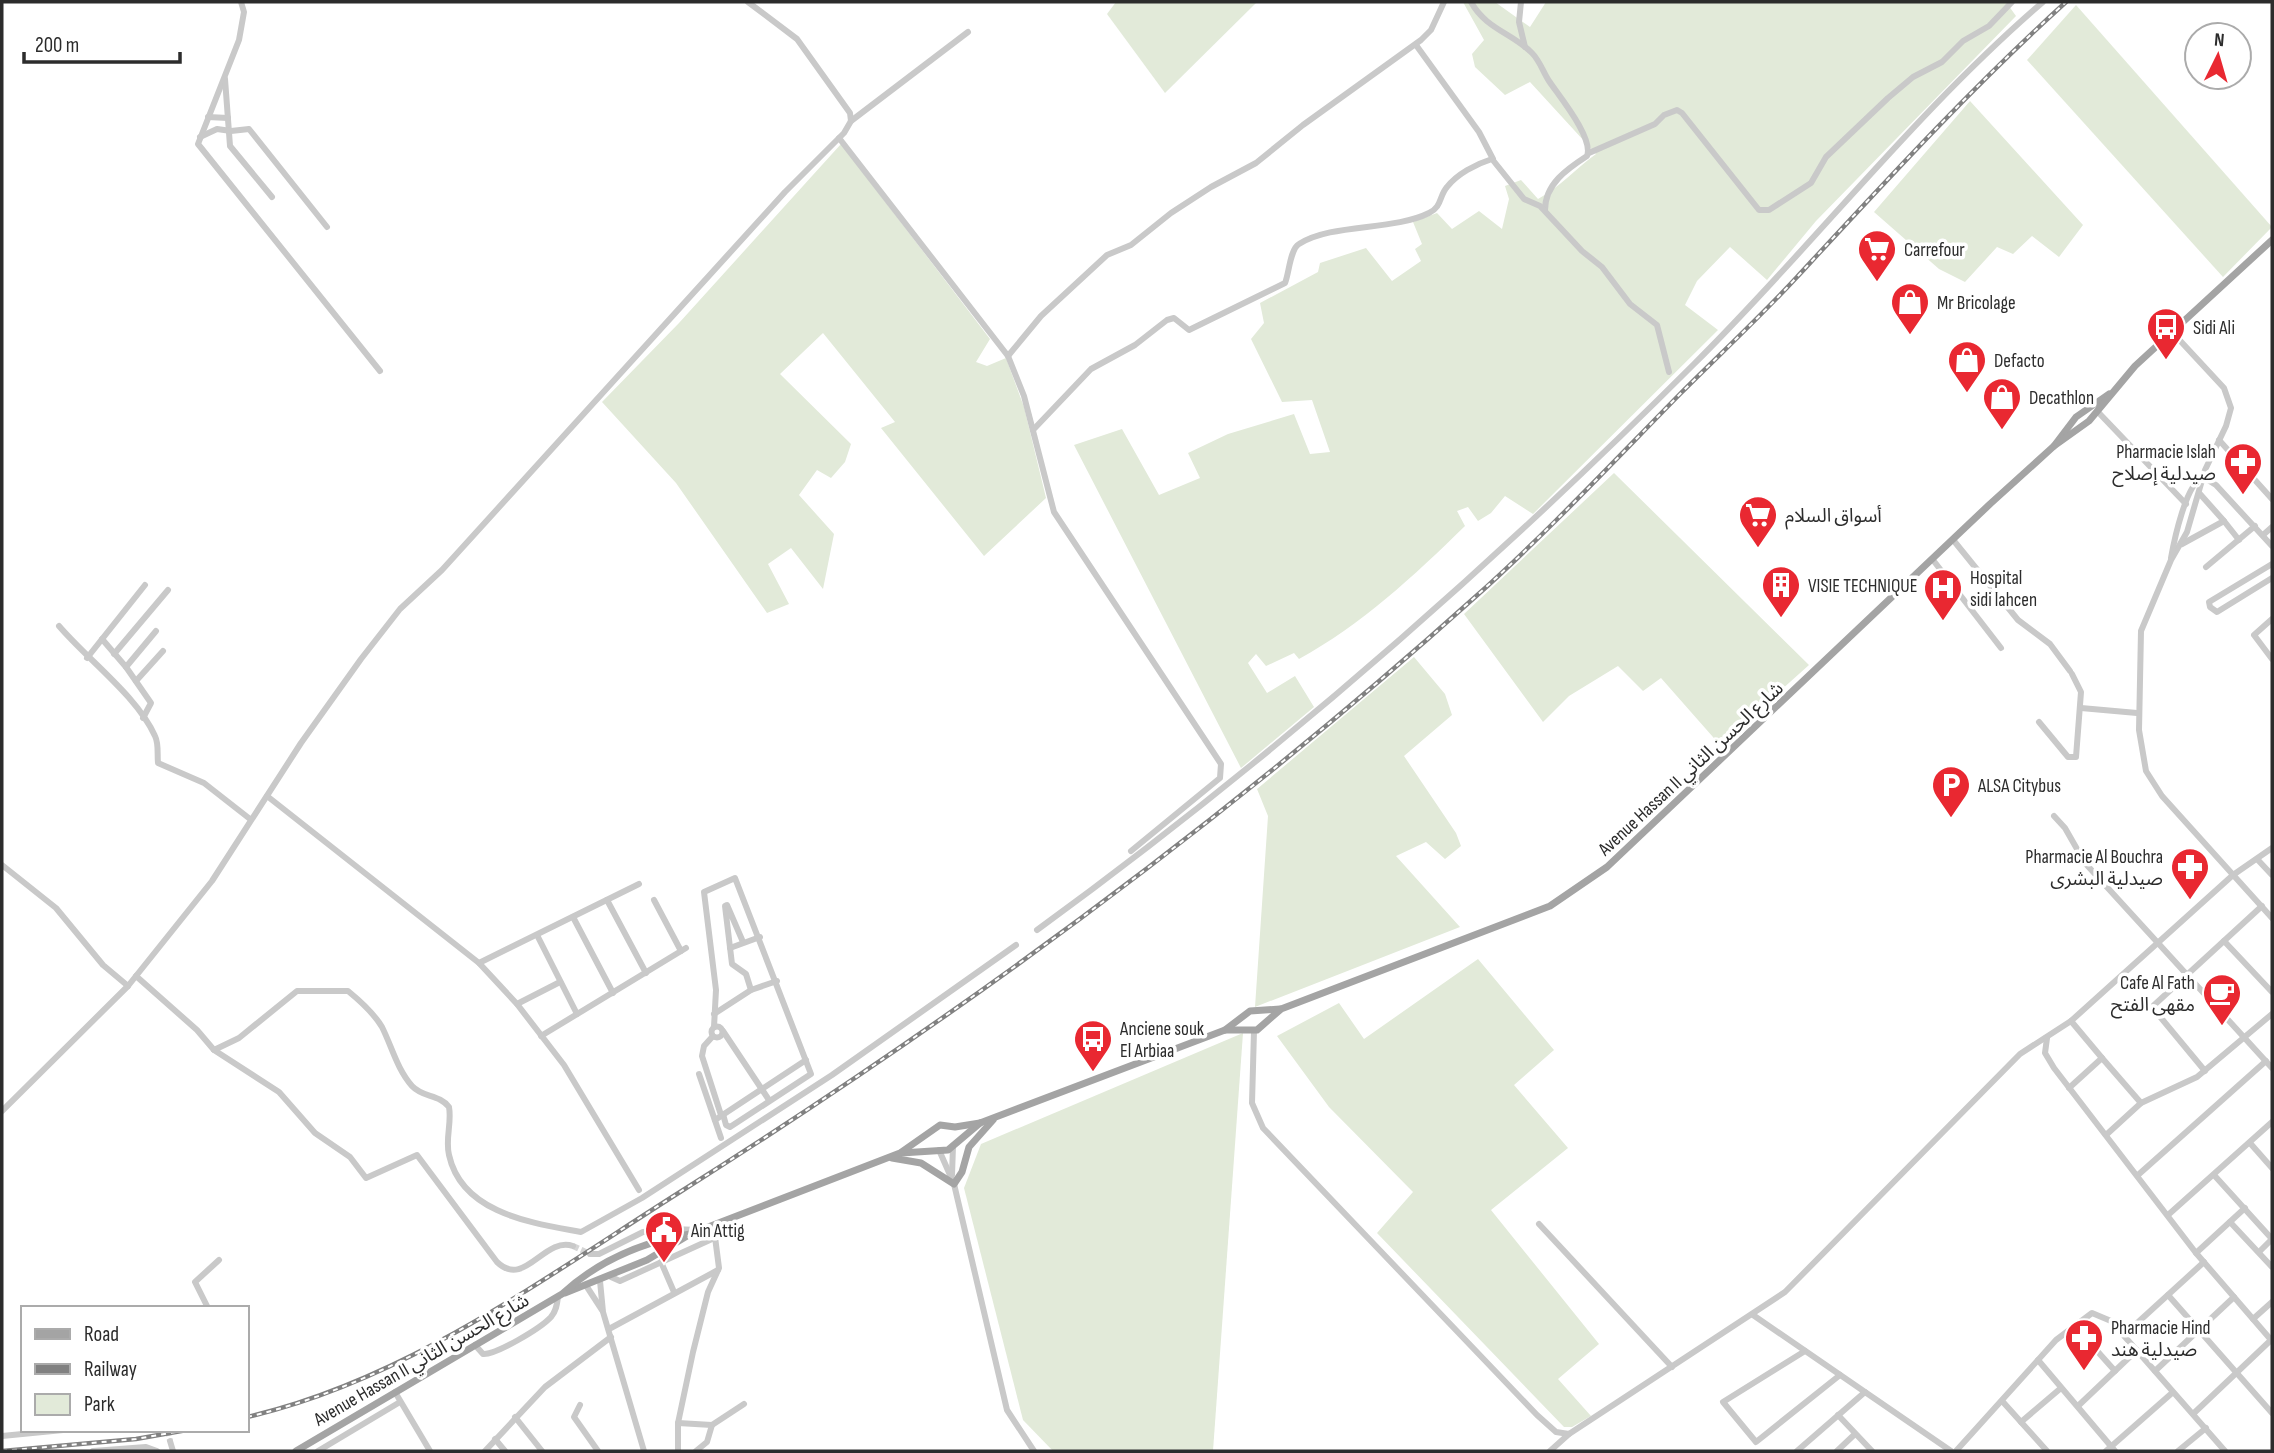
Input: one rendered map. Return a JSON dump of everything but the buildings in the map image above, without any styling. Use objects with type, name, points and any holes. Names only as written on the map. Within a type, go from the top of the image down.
[{"type":"main road","points":[[2111,393],[2091,405],[2098,412],[2111,393],[2272,240]]},
{"type":"main road","name":"Avenue Hassan II شارع الحسن الثاني","points":[[2054,446],[2074,420],[2091,405]]},
{"type":"main road","name":"Avenue Hassan II شارع الحسن الثاني","points":[[1244,1017],[1250,1011],[1281,1009],[1490,931],[1550,906],[1581,888],[1607,867],[2054,446],[2098,412]]},
{"type":"main road","points":[[2074,420],[2079,428]]},
{"type":"main road","name":"Avenue Hassan II شارع الحسن الثاني","points":[[1250,1030],[1281,1009]]},
{"type":"main road","points":[[1259,1012],[1264,1022]]},
{"type":"main road","points":[[981,1122],[954,1144],[938,1150],[930,1142],[931,1133],[940,1125],[949,1127],[996,1117],[1225,1030],[1244,1017],[1250,1030],[1225,1030]]},
{"type":"main road","points":[[887,1158],[920,1163],[954,1184],[962,1172],[971,1144],[996,1117]]},
{"type":"main road","points":[[949,1127],[955,1134],[954,1144]]},
{"type":"main road","name":"Avenue Hassan II شارع الحسن الثاني","points":[[296,1451],[560,1295],[592,1268],[648,1244],[690,1234],[900,1153],[931,1133]]},
{"type":"main road","name":"Avenue Hassan II شارع الحسن الثاني","points":[[900,1153],[938,1150]]},
{"type":"main road","name":"Avenue Hassan II شارع الحسن الثاني","points":[[560,1295],[659,1259],[690,1234]]},
{"type":"main road","points":[[648,1244],[658,1248],[659,1259]]},
{"type":"main road","points":[[592,1268],[591,1278],[599,1282]]},
{"type":"street","points":[[241,2],[242,29],[198,138],[200,148],[380,371]]},
{"type":"street","points":[[748,2],[797,39],[848,108],[850,121]]},
{"type":"street","points":[[1008,356],[1041,316],[1107,255],[1131,245],[1171,212],[1256,163],[1303,125],[1416,45],[1430,32],[1444,2]]},
{"type":"street","points":[[1471,2],[1480,18],[1535,57],[1550,82],[1566,100],[1589,153]]},
{"type":"street","points":[[1521,2],[1520,28],[1525,48]]},
{"type":"street","points":[[1545,210],[1545,198],[1567,169],[1589,153],[1655,124],[1664,115],[1676,110],[1682,113],[1759,210],[1769,210],[1811,183],[1826,157],[1888,97],[1913,77],[1942,62],[1963,41],[1980,33],[2012,2]]},
{"type":"street","points":[[1037,930],[1186,818],[1314,716],[1556,500],[1695,364],[1978,62],[2043,2]]},
{"type":"street","points":[[1514,42],[1520,28]]},
{"type":"street","points":[[2,1111],[128,986],[212,881],[250,819],[361,659],[400,610],[450,562],[785,192],[839,138],[850,121],[968,32]]},
{"type":"street","points":[[1416,45],[1479,132],[1493,159],[1524,199],[1545,210],[1582,251],[1602,267],[1630,304],[1657,325],[1669,372]]},
{"type":"street","points":[[224,77],[231,148],[272,197]]},
{"type":"street","points":[[208,117],[228,118]]},
{"type":"street","points":[[198,138],[212,130],[249,128],[327,226]]},
{"type":"street","points":[[839,138],[1008,356],[1024,396],[1049,500],[1059,520],[1208,739],[1222,764],[1220,778],[1131,851]]},
{"type":"street","points":[[1033,430],[1091,369],[1135,345],[1167,320],[1174,318],[1184,330],[1191,330],[1285,283],[1295,248],[1299,243],[1334,232],[1411,220],[1431,213],[1450,184],[1474,166],[1493,159]]},
{"type":"street","points":[[2171,560],[2181,545],[2200,494],[2203,477],[2230,413],[2229,397],[2173,333]]},
{"type":"street","points":[[2098,412],[2186,504]]},
{"type":"street","points":[[2219,440],[2272,499]]},
{"type":"street","points":[[2203,477],[2195,482],[2186,504],[2171,560],[2141,631],[2137,713],[2141,751],[2149,778],[2272,918]]},
{"type":"street","points":[[2203,477],[2216,485],[2272,546]]},
{"type":"street","points":[[2200,494],[2239,540]]},
{"type":"street","points":[[2181,545],[2224,521]]},
{"type":"street","points":[[2206,567],[2255,526]]},
{"type":"street","points":[[2263,535],[2272,527]]},
{"type":"street","points":[[1954,541],[2024,626],[2050,644],[2080,689],[2079,751],[2073,759],[2039,722]]},
{"type":"street","points":[[1933,561],[2000,648]]},
{"type":"street","points":[[2272,564],[2209,602],[2210,607],[2217,612],[2272,578]]},
{"type":"street","points":[[87,658],[145,586]]},
{"type":"street","points":[[114,654],[168,590]]},
{"type":"street","points":[[2272,619],[2255,635],[2272,659]]},
{"type":"street","points":[[59,626],[87,658],[127,696],[144,718],[157,739],[158,763],[199,780],[250,819]]},
{"type":"street","points":[[126,667],[156,631]]},
{"type":"street","points":[[102,639],[151,703],[144,718]]},
{"type":"street","points":[[136,681],[163,651]]},
{"type":"street","points":[[2081,708],[2137,713]]},
{"type":"street","points":[[267,796],[479,964],[517,1004],[569,1073],[639,1190]]},
{"type":"street","points":[[2054,816],[2065,828],[2085,863],[2272,1068]]},
{"type":"street","points":[[1550,1451],[1569,1434],[1753,1315],[1808,1271],[2020,1054],[2071,1021],[2233,875],[2272,848]]},
{"type":"street","points":[[2257,859],[2272,875]]},
{"type":"street","points":[[2,865],[56,908],[103,965],[128,986]]},
{"type":"street","points":[[699,1074],[720,1117],[730,1127],[811,1074],[735,878],[704,892],[716,990],[713,1036],[704,1046],[702,1056],[720,1117],[721,1138]]},
{"type":"street","points":[[479,964],[639,884]]},
{"type":"street","points":[[607,900],[646,973]]},
{"type":"street","points":[[541,1036],[684,950],[654,900]]},
{"type":"street","points":[[743,942],[727,905],[732,964],[746,974],[751,990]]},
{"type":"street","points":[[2205,1071],[2151,1009],[2262,906]]},
{"type":"street","points":[[573,918],[613,993]]},
{"type":"street","points":[[537,935],[577,1014]]},
{"type":"street","points":[[730,948],[760,937]]},
{"type":"street","points":[[2224,941],[2272,992]]},
{"type":"street","points":[[214,1050],[239,1038],[297,991],[348,991],[382,1027],[388,1047],[411,1084],[422,1094],[443,1100],[449,1107],[449,1157],[472,1192],[504,1215],[581,1232],[642,1198],[832,1075],[1016,945]]},
{"type":"street","points":[[136,976],[192,1025],[214,1050],[279,1091],[315,1133],[350,1157],[366,1178],[417,1155],[497,1262],[506,1270],[519,1271],[561,1245],[573,1247]]},
{"type":"street","points":[[714,1014],[751,990],[777,981]]},
{"type":"street","points":[[517,1004],[560,982]]},
{"type":"street","points":[[2106,1135],[2141,1103],[2205,1071],[2272,1014]]},
{"type":"street","points":[[2071,1021],[2141,1103]]},
{"type":"street","points":[[714,1027],[720,1027],[769,1100]]},
{"type":"street","points":[[1250,1030],[1252,1103],[1263,1128],[1537,1415],[1556,1432],[1569,1434]]},
{"type":"street","points":[[713,1036],[719,1038],[723,1031]]},
{"type":"street","points":[[2047,1038],[2045,1053],[2069,1088],[2196,1253],[2272,1340],[2193,1413]]},
{"type":"street","points":[[2069,1088],[2102,1058]]},
{"type":"street","points":[[720,1117],[806,1060]]},
{"type":"street","points":[[2138,1175],[2266,1061]]},
{"type":"street","points":[[2168,1215],[2272,1122]]},
{"type":"street","points":[[2250,1143],[2272,1168]]},
{"type":"street","points":[[954,1144],[952,1175],[1007,1410],[1034,1451]]},
{"type":"street","points":[[938,1150],[952,1175]]},
{"type":"street","points":[[2214,1175],[2272,1239],[2259,1252]]},
{"type":"street","points":[[2196,1253],[2245,1208]]},
{"type":"street","points":[[2231,1222],[2272,1267]]},
{"type":"street","points":[[677,1451],[678,1423],[708,1292],[718,1270],[715,1237],[718,1223]]},
{"type":"street","points":[[1539,1224],[1672,1367]]},
{"type":"street","points":[[590,1254],[599,1254],[652,1230],[699,1230]]},
{"type":"street","points":[[635,1236],[648,1244]]},
{"type":"street","points":[[674,1292],[659,1259],[715,1237]]},
{"type":"street","points":[[207,1306],[195,1282],[219,1260]]},
{"type":"street","points":[[2123,1335],[2204,1262]]},
{"type":"street","points":[[485,1451],[562,1371],[610,1333],[674,1292],[718,1270]]},
{"type":"street","points":[[599,1282],[603,1312],[644,1451]]},
{"type":"street","points":[[587,1287],[603,1312]]},
{"type":"street","points":[[475,1345],[483,1354],[495,1352],[548,1320],[557,1307],[560,1295]]},
{"type":"street","points":[[2168,1295],[2272,1413]]},
{"type":"street","points":[[2155,1371],[2234,1297]]},
{"type":"street","points":[[2253,1319],[2272,1302]]},
{"type":"street","points":[[1753,1315],[1953,1451],[2003,1402],[2038,1360],[2074,1325],[2085,1316],[2098,1314],[2111,1321],[2225,1451]]},
{"type":"street","points":[[2074,1325],[2115,1371]]},
{"type":"street","points":[[2078,1406],[2137,1350]]},
{"type":"street","points":[[1805,1351],[1723,1402],[1756,1442],[1840,1375]]},
{"type":"street","points":[[2038,1360],[2078,1406],[2110,1450],[2172,1393]]},
{"type":"street","points":[[2021,1422],[2061,1388]]},
{"type":"street","points":[[395,1392],[427,1450]]},
{"type":"street","points":[[1799,1451],[1865,1392]]},
{"type":"street","points":[[318,1451],[400,1402]]},
{"type":"street","points":[[2003,1402],[2047,1451]]},
{"type":"street","points":[[678,1423],[712,1425],[744,1404]]},
{"type":"street","points":[[580,1405],[574,1417],[598,1451]]},
{"type":"street","points":[[1838,1415],[1871,1451]]},
{"type":"street","points":[[515,1417],[542,1451]]},
{"type":"street","points":[[696,1451],[707,1442],[712,1425]]},
{"type":"street","points":[[2178,1451],[2206,1429]]},
{"type":"street","points":[[2,1436],[43,1432]]},
{"type":"street","points":[[1837,1451],[1855,1434]]},
{"type":"street","points":[[495,1439],[505,1451]]},
{"type":"street","points":[[170,1441],[173,1451]]},
{"type":"street","points":[[2034,1451],[2041,1444]]},
{"type":"street","points":[[93,1451],[146,1447],[157,1451]]},
{"type":"green space","points":[[1116,2],[1257,2],[1165,93],[1107,14]]},
{"type":"green space","points":[[1463,2],[1495,2],[1530,27],[1546,2],[2006,2],[2016,16],[1816,221],[1767,280],[1730,247],[1697,281],[1685,305],[1718,330],[1533,514],[1505,496],[1491,513],[1478,521],[1468,507],[1457,511],[1465,526],[1406,581],[1344,631],[1299,659],[1294,653],[1266,666],[1256,654],[1248,663],[1267,693],[1295,676],[1314,707],[1241,768],[1074,445],[1122,429],[1159,495],[1200,478],[1188,453],[1228,434],[1294,414],[1310,454],[1330,452],[1312,400],[1282,402],[1251,339],[1264,323],[1260,303],[1318,272],[1320,263],[1366,248],[1392,281],[1421,261],[1415,249],[1422,244],[1413,222],[1437,213],[1452,229],[1479,211],[1502,229],[1509,199],[1505,186],[1521,180],[1538,199],[1596,154],[1530,82],[1505,95],[1475,67],[1472,54],[1484,40]]},
{"type":"green space","points":[[2076,5],[2272,227],[2223,277],[2027,60]]},
{"type":"green space","points":[[1970,101],[2083,225],[2059,257],[2032,236],[2013,254],[1997,247],[1965,282],[1939,269],[1874,212]]},
{"type":"green space","points":[[841,144],[990,339],[976,362],[987,366],[1006,358],[1024,407],[1046,498],[984,556],[881,428],[895,422],[823,333],[780,374],[851,444],[845,462],[831,478],[817,470],[799,495],[834,534],[823,589],[791,548],[768,564],[789,604],[767,613],[676,483],[602,402],[679,323]]},
{"type":"green space","points":[[1614,473],[1809,665],[1720,745],[1661,678],[1643,691],[1618,666],[1569,696],[1543,722],[1464,614]]},
{"type":"green space","points":[[1414,657],[1445,694],[1452,715],[1404,756],[1456,833],[1461,846],[1445,859],[1426,842],[1396,856],[1460,927],[1255,1007],[1268,816],[1257,789]]},
{"type":"green space","points":[[1478,959],[1554,1050],[1514,1085],[1568,1148],[1491,1210],[1599,1344],[1558,1379],[1591,1416],[1572,1427],[1564,1427],[1377,1233],[1413,1192],[1329,1107],[1277,1036],[1339,1003],[1364,1039]]},
{"type":"green space","points":[[1243,1033],[1213,1451],[1053,1451],[1023,1420],[964,1188],[981,1144]]},
{"type":"tunnel","points":[[573,1246],[590,1254]]},
{"type":"tunnel","points":[[168,1432],[170,1441]]},
{"type":"railway","points":[[248,1417],[305,1401],[362,1379],[418,1353],[525,1291],[887,1056],[989,985],[1188,837],[1381,680],[1528,548],[1769,307],[1962,102],[2066,2]]},
{"type":"railway","points":[[2,1451],[136,1439],[176,1432]]},
{"type":"place","name":"Carrefour","points":[[1877,283]]},
{"type":"place","name":"Mr Bricolage","points":[[1910,336]]},
{"type":"place","name":"Sidi Ali","points":[[2166,361]]},
{"type":"place","name":"Defacto","points":[[1967,394]]},
{"type":"place","name":"Decathlon","points":[[2002,431]]},
{"type":"place","name":"Pharmacie Islah صيدلية إصلاح","points":[[2243,496]]},
{"type":"place","name":"أسواق السلام","points":[[1758,549]]},
{"type":"place","name":"VISIE TECHNIQUE","points":[[1781,619]]},
{"type":"place","name":"Hospital sidi lahcen","points":[[1943,622]]},
{"type":"place","name":"ALSA Citybus","points":[[1951,819]]},
{"type":"place","name":"Pharmacie Al Bouchra صيدلية البشرى","points":[[2190,901]]},
{"type":"place","name":"Cafe Al Fath مقهى الفتح","points":[[2222,1027]]},
{"type":"place","name":"Anciene souk El Arbiaa","points":[[1093,1073]]},
{"type":"place","name":"Ain Attig","points":[[664,1264]]},
{"type":"place","name":"Pharmacie Hind صيدلية هند","points":[[2084,1372]]}]
